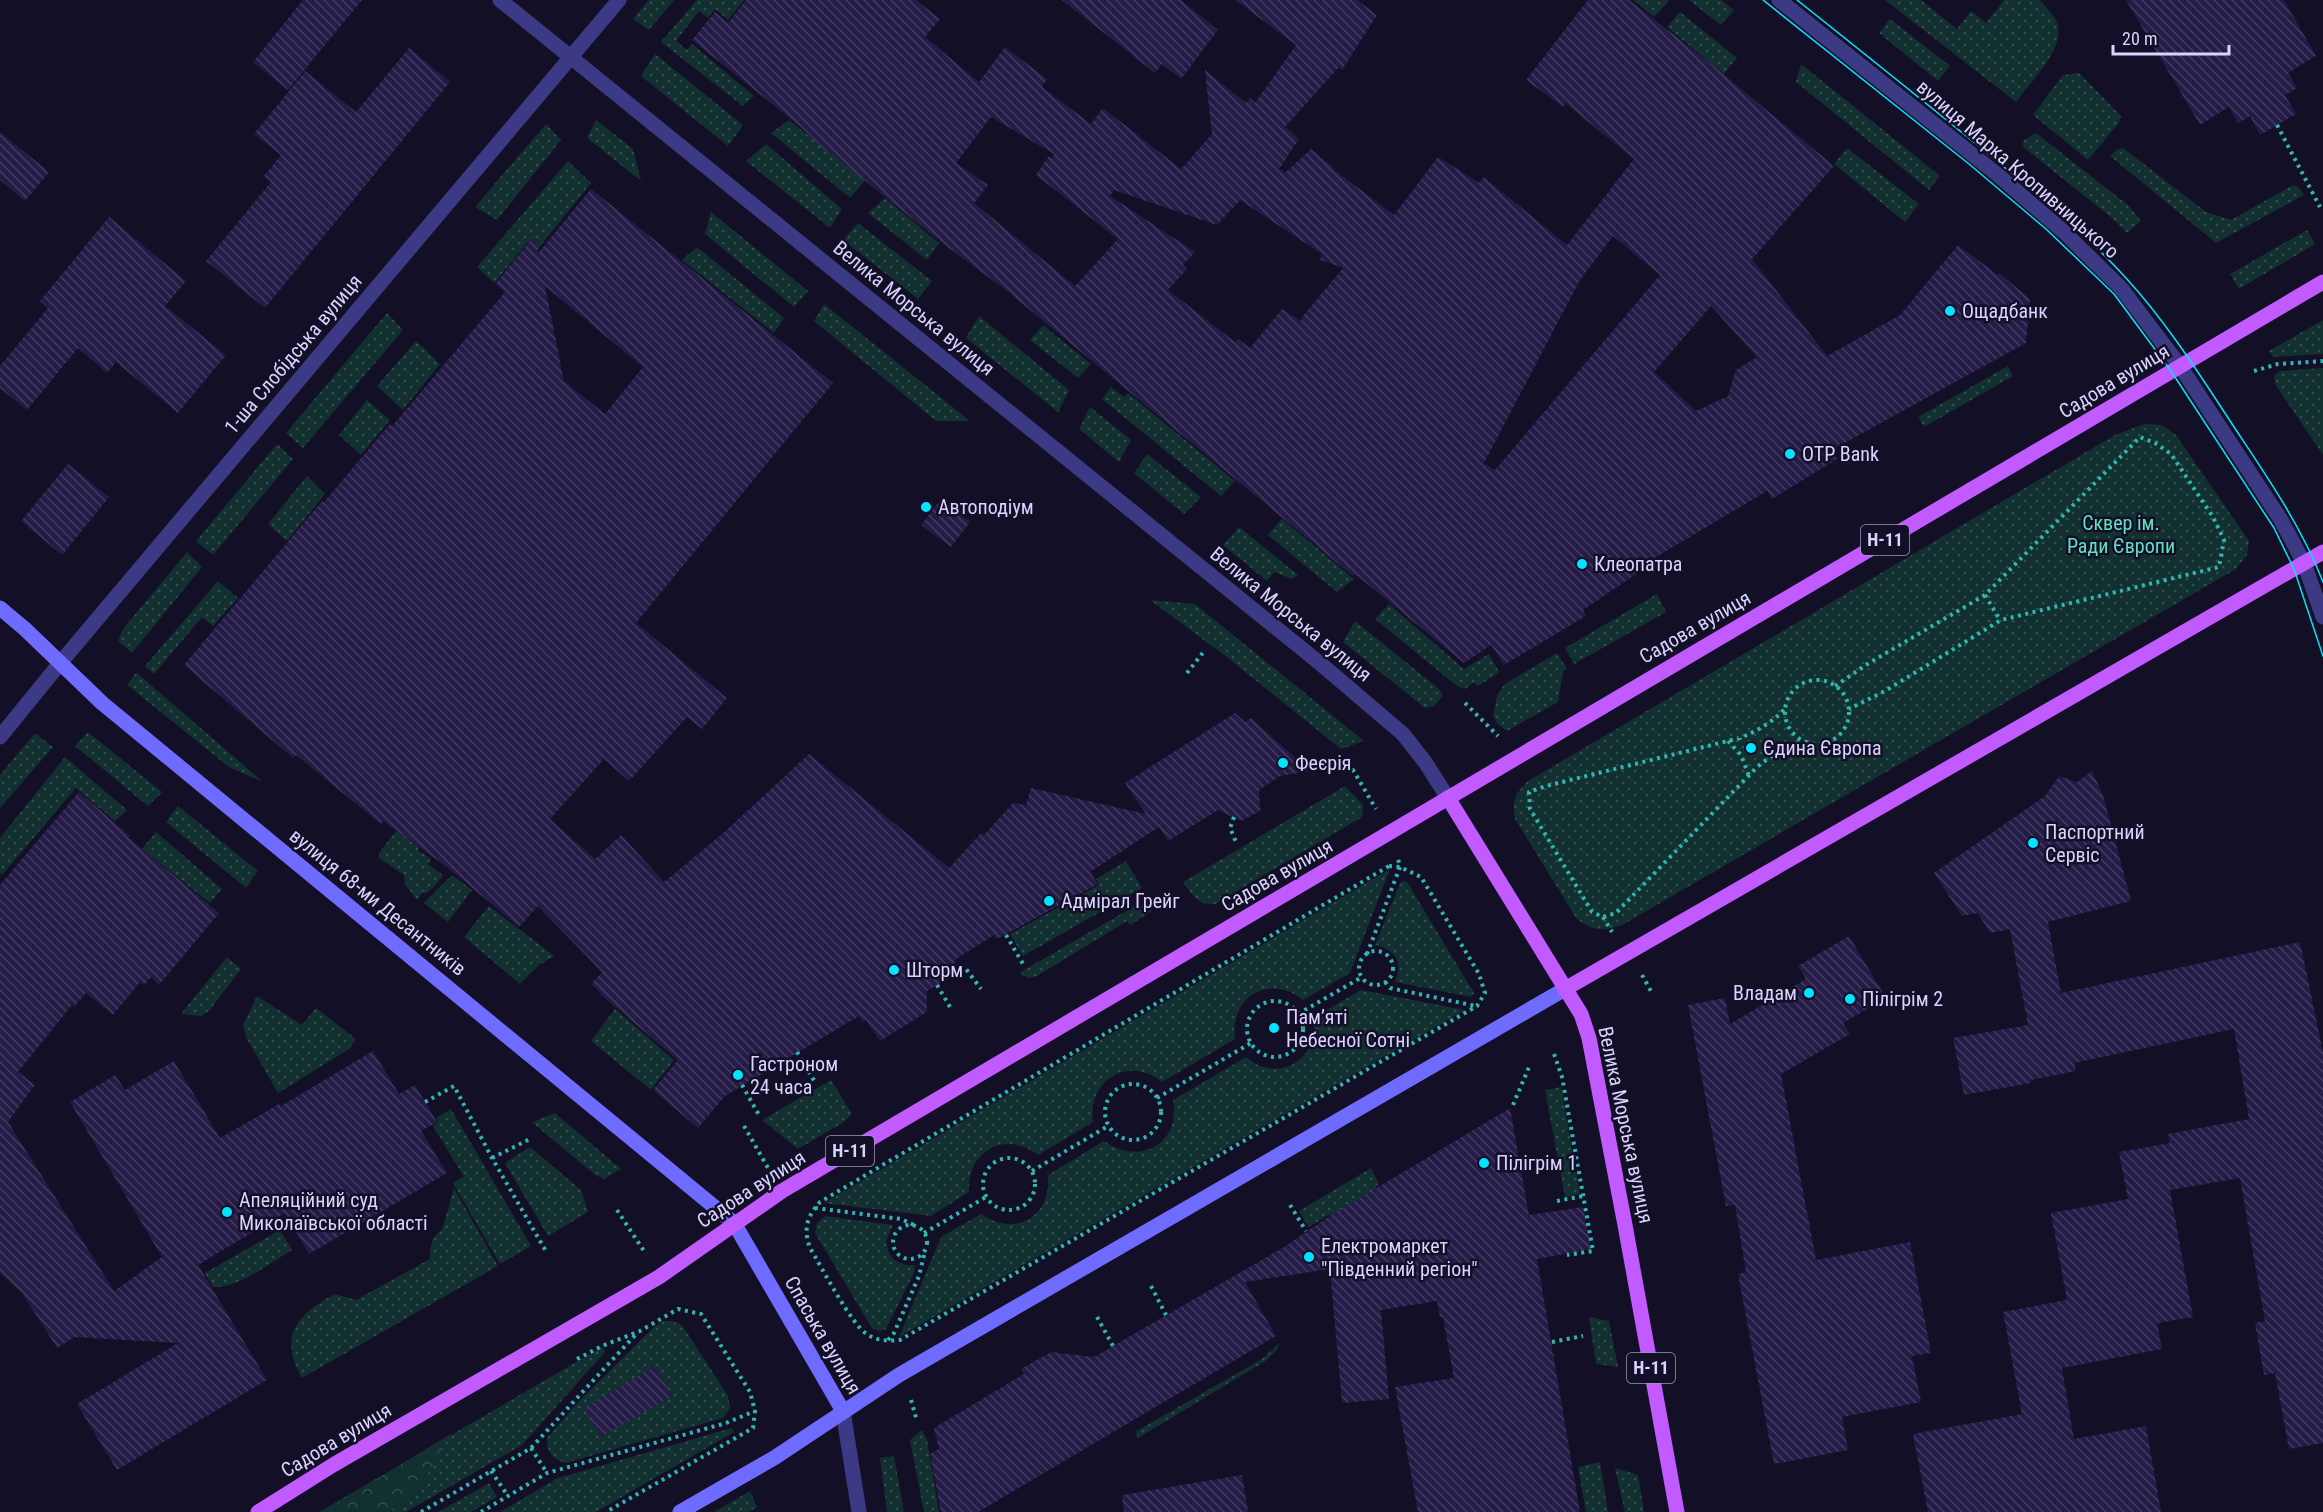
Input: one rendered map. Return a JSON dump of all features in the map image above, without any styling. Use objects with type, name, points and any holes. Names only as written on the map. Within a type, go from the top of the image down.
[{"type":"main road","name":"Садова вулиця","points":[[258,1512],[333,1465],[659,1277],[782,1191],[2323,282]]},
{"type":"main road","points":[[680,1512],[774,1458],[919,1363],[2323,552]]},
{"type":"main road","name":"вулиця 68-ми Десантників","points":[[0,608],[61,662],[102,703],[734,1223]]},
{"type":"main road","name":"Велика Морська вулиця","points":[[1448,798],[1581,1014],[1594,1061],[1677,1512]]},
{"type":"main road","name":"Спаська вулиця","points":[[734,1223],[843,1411]]},
{"type":"street","name":"Велика Морська вулиця","points":[[500,0],[1322,665],[1403,734],[1425,762],[1448,798]]},
{"type":"street","name":"1-ша Слобідська вулиця","points":[[0,737],[620,0]]},
{"type":"street","name":"вулиця Марка Кропивницького","points":[[1779,0],[1933,122],[2064,232],[2121,288],[2180,366],[2281,520],[2304,563],[2323,617]]},
{"type":"street","name":"Спаська вулиця","points":[[843,1411],[859,1512]]},
{"type":"path","points":[[2277,125],[2320,207]]},
{"type":"path","points":[[2254,371],[2278,364],[2323,361]]},
{"type":"path","points":[[1835,686],[1869,663],[1985,595],[2140,437],[2155,443],[2171,454],[2213,517],[2224,540],[2219,567],[2001,620],[1849,709]]},
{"type":"path","points":[[1985,595],[2001,620]]},
{"type":"path","points":[[1187,673],[1205,650]]},
{"type":"path","points":[[1784,710],[1791,732],[1802,741],[1819,744],[1835,738],[1846,725],[1849,709],[1845,696],[1835,686],[1829,682],[1814,679],[1799,684],[1789,695],[1784,710],[1756,732],[1546,786],[1529,792],[1530,809],[1592,912],[1603,917],[1616,913],[1757,766],[1773,754],[1802,741]]},
{"type":"path","points":[[1728,741],[1741,755],[1749,776]]},
{"type":"path","points":[[1300,765],[1353,770]]},
{"type":"path","points":[[1234,817],[1230,828],[1236,842]]},
{"type":"path","points":[[926,1246],[918,1256],[905,1258],[895,1250],[892,1244],[896,1231],[907,1225],[920,1228],[924,1233],[926,1246],[919,1276],[894,1333],[888,1341],[876,1339],[868,1336],[856,1324],[810,1248],[806,1231],[807,1221],[820,1202],[1389,866],[1400,867],[1421,877],[1479,974],[1485,993],[1477,1006],[1390,987],[1385,982]]},
{"type":"path","points":[[1006,935],[1023,964]]},
{"type":"path","points":[[1373,951],[1380,952],[1390,959],[1392,965],[1389,978],[1385,982],[1372,984],[1362,976],[1359,964],[1362,958],[1373,951]]},
{"type":"path","points":[[952,966],[966,969],[981,989]]},
{"type":"path","points":[[1298,1014],[1362,976]]},
{"type":"path","points":[[937,985],[950,1007]]},
{"type":"path","points":[[1270,1001],[1281,1001],[1291,1006],[1298,1014],[1302,1024],[1302,1035],[1297,1045],[1289,1053],[1278,1057],[1268,1056],[1258,1051],[1251,1043],[1246,1032],[1248,1022],[1252,1012],[1260,1005],[1270,1001]]},
{"type":"path","points":[[1157,1098],[1251,1043]]},
{"type":"path","points":[[797,1052],[816,1084]]},
{"type":"path","points":[[1554,1054],[1562,1077],[1593,1251],[1567,1255]]},
{"type":"path","points":[[1512,1105],[1529,1067]]},
{"type":"path","points":[[1130,1084],[1140,1085],[1150,1090],[1157,1098],[1161,1108],[1161,1119],[1156,1130],[1148,1137],[1137,1141],[1126,1140],[1116,1135],[1108,1126],[1105,1116],[1106,1105],[1111,1095],[1119,1088],[1130,1084]]},
{"type":"path","points":[[742,1085],[759,1115]]},
{"type":"path","points":[[425,1102],[454,1086],[492,1158],[548,1253]]},
{"type":"path","points":[[1032,1172],[1108,1126]]},
{"type":"path","points":[[492,1158],[532,1138]]},
{"type":"path","points":[[1005,1158],[1026,1163],[1032,1172],[1036,1181],[1035,1191],[1030,1201],[1022,1208],[1013,1211],[993,1206],[982,1188],[983,1177],[988,1168],[996,1161],[1005,1158]]},
{"type":"path","points":[[1557,1201],[1584,1196]]},
{"type":"path","points":[[924,1233],[986,1197]]},
{"type":"path","points":[[1290,1205],[1306,1231]]},
{"type":"path","points":[[1150,1286],[1166,1315]]},
{"type":"path","points":[[421,1512],[531,1448],[640,1331],[678,1309],[701,1314],[750,1392],[755,1411],[753,1428],[606,1512]]},
{"type":"path","points":[[1096,1317],[1113,1346]]},
{"type":"path","points":[[1552,1342],[1583,1336]]},
{"type":"path","points":[[481,1512],[547,1473],[726,1423],[755,1411]]},
{"type":"path","points":[[531,1448],[547,1473]]},
{"type":"path","points":[[491,1471],[508,1496]]},
{"type":"green space","points":[[649,0],[674,0],[649,30],[633,19]]},
{"type":"green space","points":[[697,0],[744,0],[728,20],[715,9],[708,18],[699,11],[676,41],[687,50],[692,44],[754,96],[743,106],[661,42]]},
{"type":"green space","points":[[1633,0],[1668,0],[1669,1],[1654,17]]},
{"type":"green space","points":[[1689,0],[1721,0],[1734,10],[1721,25]]},
{"type":"green space","points":[[1885,0],[1921,0],[1957,29],[1971,11],[1986,23],[2004,0],[2040,0],[2057,22],[2056,43],[2052,54],[2016,102]]},
{"type":"green space","points":[[1680,12],[1737,58],[1724,74],[1667,27]]},
{"type":"green space","points":[[1890,19],[1950,66],[1938,81],[1879,33]]},
{"type":"green space","points":[[655,54],[743,125],[728,146],[641,76]]},
{"type":"green space","points":[[1801,64],[1940,176],[1929,190],[1796,82]]},
{"type":"green space","points":[[2079,73],[2121,116],[2119,123],[2088,160],[2033,115],[2063,75]]},
{"type":"green space","points":[[596,120],[633,149],[641,181],[587,138]]},
{"type":"green space","points":[[789,120],[865,180],[850,198],[771,133]]},
{"type":"green space","points":[[546,124],[561,140],[497,220],[475,207]]},
{"type":"green space","points":[[2036,133],[2129,206],[2141,221],[2127,233],[2111,217],[2022,146],[2024,140]]},
{"type":"green space","points":[[766,144],[842,209],[830,228],[746,161]]},
{"type":"green space","points":[[1847,148],[1919,204],[1905,222],[1834,164]]},
{"type":"green space","points":[[2123,148],[2206,212],[2231,220],[2293,185],[2298,187],[2304,195],[2216,243],[2110,156],[2116,150]]},
{"type":"green space","points":[[568,161],[591,183],[537,250],[528,242],[494,283],[477,267]]},
{"type":"green space","points":[[885,198],[939,243],[927,260],[868,213]]},
{"type":"green space","points":[[711,212],[808,291],[794,307],[705,234]]},
{"type":"green space","points":[[858,223],[932,281],[918,299],[843,240]]},
{"type":"green space","points":[[2307,230],[2315,244],[2239,289],[2230,274]]},
{"type":"green space","points":[[697,247],[784,318],[774,333],[682,260]]},
{"type":"green space","points":[[824,304],[970,421],[936,421],[814,321]]},
{"type":"green space","points":[[387,313],[403,330],[303,448],[286,433]]},
{"type":"green space","points":[[979,316],[1069,390],[1058,412],[966,338]]},
{"type":"green space","points":[[2323,320],[2323,354],[2273,357],[2269,351]]},
{"type":"green space","points":[[1043,325],[1091,364],[1078,378],[1030,340]]},
{"type":"green space","points":[[416,341],[440,364],[403,410],[377,386]]},
{"type":"green space","points":[[2008,366],[2013,376],[1924,427],[1918,417]]},
{"type":"green space","points":[[2323,368],[2323,455],[2275,384],[2274,376],[2280,371]]},
{"type":"green space","points":[[1111,387],[1124,397],[1128,393],[1235,481],[1221,496],[1102,399]]},
{"type":"green space","points":[[367,400],[390,420],[361,455],[339,435]]},
{"type":"green space","points":[[1090,407],[1131,440],[1119,462],[1079,429]]},
{"type":"green space","name":"Сквер ім. Ради Європи","points":[[2144,424],[2162,425],[2176,435],[2249,541],[2247,555],[2236,569],[1622,925],[1598,929],[1587,926],[1576,918],[1515,819],[1516,798],[1520,789],[1528,781],[2115,435]]},
{"type":"green space","points":[[277,444],[293,459],[213,555],[196,541]]},
{"type":"green space","points":[[1147,454],[1201,497],[1184,514],[1134,473]]},
{"type":"green space","points":[[307,476],[325,494],[287,541],[268,524]]},
{"type":"green space","points":[[1282,519],[1354,579],[1337,592],[1268,535]]},
{"type":"green space","points":[[1239,527],[1298,575],[1292,579],[1274,572],[1267,581],[1223,545]]},
{"type":"green space","points":[[187,552],[202,567],[132,653],[118,641],[123,629]]},
{"type":"green space","points":[[218,581],[238,598],[213,626],[202,617],[154,674],[145,666]]},
{"type":"green space","points":[[1657,594],[1666,612],[1574,664],[1565,648]]},
{"type":"green space","points":[[1150,600],[1195,604],[1364,741],[1341,749],[1228,658]]},
{"type":"green space","points":[[1389,604],[1464,669],[1489,654],[1499,672],[1478,686],[1474,682],[1465,689],[1457,686],[1375,619]]},
{"type":"green space","points":[[1355,621],[1439,689],[1443,696],[1434,706],[1425,708],[1343,642]]},
{"type":"green space","points":[[1557,653],[1567,669],[1563,671],[1558,702],[1507,731],[1497,723],[1493,716],[1497,695],[1505,684]]},
{"type":"green space","points":[[136,673],[263,782],[229,767],[127,685]]},
{"type":"green space","points":[[88,732],[162,792],[148,806],[75,746]]},
{"type":"green space","points":[[35,733],[53,747],[0,808],[0,775]]},
{"type":"green space","points":[[65,757],[127,810],[115,821],[76,788],[2,875],[0,873],[0,838]]},
{"type":"green space","points":[[1345,786],[1363,805],[1362,817],[1215,904],[1200,901],[1183,882]]},
{"type":"green space","points":[[178,806],[258,871],[246,888],[166,822]]},
{"type":"green space","points":[[396,831],[419,847],[418,850],[431,859],[428,864],[443,875],[435,886],[426,893],[423,892],[417,900],[405,884],[404,875],[379,858],[379,853]]},
{"type":"green space","points":[[156,832],[222,889],[210,903],[142,849]]},
{"type":"green space","points":[[1126,861],[1142,888],[1023,956],[1010,934],[1099,885],[1096,879]]},
{"type":"green space","points":[[1390,869],[1350,973],[1303,1000],[1290,992],[1278,989],[1265,989],[1254,994],[1238,1011],[1235,1039],[1162,1082],[1149,1074],[1136,1071],[1113,1076],[1103,1084],[1097,1094],[1093,1107],[1093,1122],[1038,1155],[1025,1147],[1013,1144],[990,1149],[974,1166],[969,1192],[931,1216],[824,1203]]},
{"type":"green space","points":[[452,875],[472,890],[448,922],[424,903]]},
{"type":"green space","points":[[1407,882],[1474,993],[1471,997],[1395,982],[1398,975],[1396,958],[1388,950],[1375,945],[1400,883]]},
{"type":"green space","points":[[1147,899],[1152,911],[1130,925],[1127,921],[1037,976],[1029,978],[1019,973]]},
{"type":"green space","points":[[489,906],[554,956],[539,965],[520,984],[464,937]]},
{"type":"green space","points":[[227,957],[241,969],[209,1011],[201,1016],[181,1014]]},
{"type":"green space","points":[[1361,990],[1465,1010],[899,1337],[941,1237],[981,1214],[994,1221],[1007,1224],[1029,1219],[1038,1212],[1044,1202],[1048,1189],[1048,1175],[1104,1141],[1117,1148],[1131,1151],[1143,1151],[1155,1147],[1171,1129],[1174,1116],[1173,1100],[1246,1057],[1258,1065],[1271,1068],[1283,1068],[1294,1063],[1303,1056],[1310,1045],[1314,1033],[1313,1018]]},
{"type":"green space","points":[[257,996],[302,1025],[316,1008],[356,1039],[349,1049],[278,1093],[246,1037],[243,1025]]},
{"type":"green space","points":[[615,1009],[674,1060],[651,1090],[591,1041]]},
{"type":"green space","points":[[831,1080],[852,1114],[844,1122],[798,1149],[762,1120]]},
{"type":"green space","points":[[1561,1087],[1580,1194],[1565,1197],[1545,1090]]},
{"type":"green space","points":[[451,1109],[531,1246],[500,1264],[453,1183],[464,1177],[433,1126],[438,1122],[436,1118]]},
{"type":"green space","points":[[555,1113],[621,1169],[604,1179],[595,1175],[532,1122]]},
{"type":"green space","points":[[530,1147],[581,1190],[588,1212],[548,1236],[505,1163]]},
{"type":"green space","points":[[1371,1168],[1379,1184],[1376,1186],[1378,1199],[1367,1206],[1327,1216],[1309,1227],[1299,1211]]},
{"type":"green space","points":[[454,1188],[498,1266],[302,1378],[295,1363],[292,1338],[302,1318],[335,1294],[356,1300],[430,1259],[432,1242],[442,1230]]},
{"type":"green space","points":[[825,1216],[893,1225],[886,1241],[891,1256],[903,1264],[915,1265],[914,1273],[886,1329],[880,1331],[872,1328],[815,1233],[817,1223]]},
{"type":"green space","points":[[280,1230],[292,1250],[233,1284],[213,1287],[205,1273]]},
{"type":"green space","points":[[1589,1317],[1609,1321],[1618,1367],[1596,1364]]},
{"type":"green space","points":[[664,1321],[682,1325],[728,1396],[730,1408],[723,1418],[565,1463],[556,1459],[549,1451],[547,1438],[577,1403],[654,1327]]},
{"type":"green space","points":[[1280,1343],[1276,1351],[1264,1362],[1138,1438],[1135,1432],[1262,1359]]},
{"type":"green space","points":[[602,1347],[605,1352],[522,1445],[406,1512],[319,1512]]},
{"type":"green space","points":[[732,1428],[734,1432],[596,1512],[500,1512],[558,1478]]},
{"type":"green space","points":[[922,1430],[927,1440],[939,1512],[924,1512],[910,1440]]},
{"type":"green space","points":[[452,1433],[422,1484],[403,1507],[377,1511],[324,1512]]},
{"type":"green space","points":[[894,1456],[904,1512],[887,1512],[880,1458]]},
{"type":"green space","points":[[1600,1462],[1608,1512],[1586,1512],[1578,1467]]},
{"type":"green space","points":[[1615,1468],[1638,1475],[1644,1512],[1625,1512]]},
{"type":"green space","points":[[489,1483],[497,1497],[471,1512],[438,1512]]},
{"type":"green space","points":[[750,1491],[757,1507],[749,1512],[714,1512]]},
{"type":"building","points":[[303,0],[362,0],[288,90],[253,62]]},
{"type":"building","points":[[746,0],[916,0],[940,19],[925,37],[979,82],[1005,47],[1047,79],[1042,87],[1091,124],[1103,108],[1181,169],[1212,134],[1205,70],[1246,103],[1250,98],[1255,103],[1296,45],[1235,0],[1357,0],[1377,15],[1342,70],[1339,67],[1285,127],[1299,139],[1279,169],[1285,173],[1311,149],[1333,169],[1394,215],[1438,157],[1479,183],[1484,177],[1567,245],[1634,159],[1565,103],[1563,107],[1526,80],[1588,0],[1629,0],[1710,63],[1834,166],[1752,259],[1827,356],[1900,315],[1958,245],[1998,275],[1999,273],[2030,299],[2026,343],[1832,450],[1837,459],[1772,499],[1767,491],[1636,569],[1639,572],[1583,610],[1586,616],[1504,665],[1491,645],[1464,663],[1355,574],[1353,576],[1007,291],[827,152],[802,128],[692,40],[715,12],[728,23]],"holes":[[[991,117],[1054,154],[1052,158],[1049,156],[1036,175],[1118,239],[1075,286],[974,203],[988,185],[956,163]],[[1114,190],[1217,225],[1240,200],[1322,254],[1320,260],[1343,268],[1301,321],[1282,309],[1250,348],[1238,339],[1235,342],[1168,290],[1187,269],[1183,265],[1195,252],[1110,196]],[[1613,236],[1660,275],[1495,470],[1484,463],[1580,280]],[[1711,306],[1757,357],[1736,370],[1728,396],[1696,411],[1654,372]]]},
{"type":"building","points":[[1062,0],[1181,0],[1218,30],[1181,79],[1162,64],[1155,73]]},
{"type":"building","points":[[2126,0],[2284,0],[2316,56],[2288,73],[2297,88],[2285,95],[2296,114],[2260,135],[2250,116],[2238,123],[2229,107],[2200,125]]},
{"type":"building","points":[[409,48],[450,82],[265,308],[206,261],[271,182],[264,176],[281,155],[254,134],[305,71],[356,112]]},
{"type":"building","points":[[0,132],[49,172],[25,201],[0,180]]},
{"type":"building","points":[[591,189],[833,383],[636,623],[727,698],[702,729],[687,717],[629,781],[604,759],[550,819],[595,859],[621,835],[664,882],[721,835],[809,754],[949,868],[1013,803],[1026,805],[1031,788],[1146,814],[1125,783],[1235,713],[1245,722],[1251,718],[1310,771],[1280,776],[1259,790],[1260,811],[1241,821],[1218,810],[1168,841],[1159,827],[1090,872],[1098,884],[997,939],[994,935],[956,959],[950,977],[927,991],[927,1012],[880,1041],[866,1020],[863,1022],[859,1016],[725,1096],[698,1128],[653,1090],[678,1060],[600,994],[591,984],[602,972],[538,906],[519,927],[447,867],[383,821],[381,824],[296,755],[293,758],[184,665],[322,501],[324,502],[390,424],[392,426],[505,292],[495,284],[534,236],[538,253]],"holes":[[[545,286],[643,367],[605,414],[564,381]]]},
{"type":"building","points":[[109,217],[186,281],[165,306],[226,355],[178,413],[116,362],[107,373],[78,348],[27,410],[0,388],[0,366],[48,308],[40,301]]},
{"type":"building","points":[[68,464],[109,497],[62,555],[21,521]]},
{"type":"building","points":[[941,499],[970,522],[951,547],[921,525]]},
{"type":"building","points":[[2092,771],[2103,795],[2131,901],[2048,922],[2061,993],[2300,942],[2323,1052],[2323,1443],[2289,1449],[2275,1373],[2264,1375],[2255,1323],[2265,1321],[2240,1178],[2170,1190],[2193,1317],[2157,1323],[2162,1349],[2062,1368],[2074,1439],[2146,1426],[2161,1512],[1928,1512],[1913,1434],[2022,1414],[2003,1312],[2067,1300],[2051,1213],[2128,1199],[2119,1152],[2170,1143],[2168,1134],[2249,1119],[2234,1029],[2074,1063],[2076,1071],[2031,1080],[2031,1083],[1964,1095],[1953,1038],[2028,1025],[2010,929],[1990,933],[1978,913],[1962,916],[1934,873],[2045,796],[2059,776],[2077,782]]},
{"type":"building","points":[[79,792],[130,836],[129,838],[219,913],[159,985],[151,977],[144,985],[140,982],[113,1015],[86,993],[74,1007],[72,1005],[18,1072],[35,1085],[8,1122],[114,1291],[162,1257],[70,1102],[115,1075],[125,1090],[174,1061],[220,1138],[279,1104],[281,1106],[373,1051],[399,1094],[415,1085],[437,1122],[421,1131],[447,1173],[309,1254],[285,1213],[198,1265],[267,1380],[117,1470],[77,1404],[178,1343],[75,1337],[57,1348],[22,1293],[0,1273],[0,885]]},
{"type":"building","points":[[1849,936],[1886,998],[1843,1023],[1850,1034],[1781,1074],[1816,1260],[1910,1242],[1931,1353],[1912,1356],[1921,1402],[1842,1417],[1848,1450],[1774,1464],[1738,1274],[1746,1272],[1735,1205],[1726,1206],[1688,1005],[1725,998],[1730,1024],[1806,979],[1798,966]]},
{"type":"building","points":[[1510,1108],[1529,1215],[1583,1207],[1591,1249],[1537,1259],[1580,1512],[1418,1512],[1395,1387],[1454,1378],[1443,1317],[1440,1318],[1437,1301],[1381,1310],[1389,1399],[1342,1403],[1330,1269],[1245,1282],[1276,1336],[978,1512],[941,1512],[930,1454],[939,1449],[934,1428],[1024,1374],[1021,1369],[1051,1352],[1094,1357],[1284,1247],[1330,1216]]},
{"type":"building","points":[[655,1366],[672,1396],[601,1437],[584,1408]]},
{"type":"building","points":[[1242,1475],[1248,1512],[1124,1512],[1122,1495]]},
{"type":"tram line","points":[[1763,0],[1969,164],[2046,229],[2114,294],[2171,371],[2274,528],[2294,569],[2323,656]]},
{"type":"tram line","points":[[1797,0],[2042,199],[2077,229],[2126,278],[2185,353],[2262,469],[2285,505],[2323,582]]},
{"type":"place","name":"Ощадбанк","points":[[1950,311]]},
{"type":"place","name":"OTP Bank","points":[[1790,454]]},
{"type":"place","name":"Автоподіум","points":[[926,507]]},
{"type":"place","name":"Клеопатра","points":[[1582,564]]},
{"type":"place","name":"Єдина Європа","points":[[1751,748]]},
{"type":"place","name":"Феєрія","points":[[1283,763]]},
{"type":"place","name":"Паспортний Сервіс","points":[[2033,843]]},
{"type":"place","name":"Адмірал Грейг","points":[[1049,901]]},
{"type":"place","name":"Шторм","points":[[894,970]]},
{"type":"place","name":"Владам","points":[[1809,993]]},
{"type":"place","name":"Пілігрім 2","points":[[1850,999]]},
{"type":"place","name":"Пам’яті Небесної Сотні","points":[[1274,1028]]},
{"type":"place","name":"Гастроном 24 часа","points":[[738,1075]]},
{"type":"place","name":"Пілігрім 1","points":[[1484,1163]]},
{"type":"place","name":"Апеляційний суд Миколаївської області","points":[[227,1212]]},
{"type":"place","name":"Електромаркет \"Південний регіон\"","points":[[1309,1257]]}]
